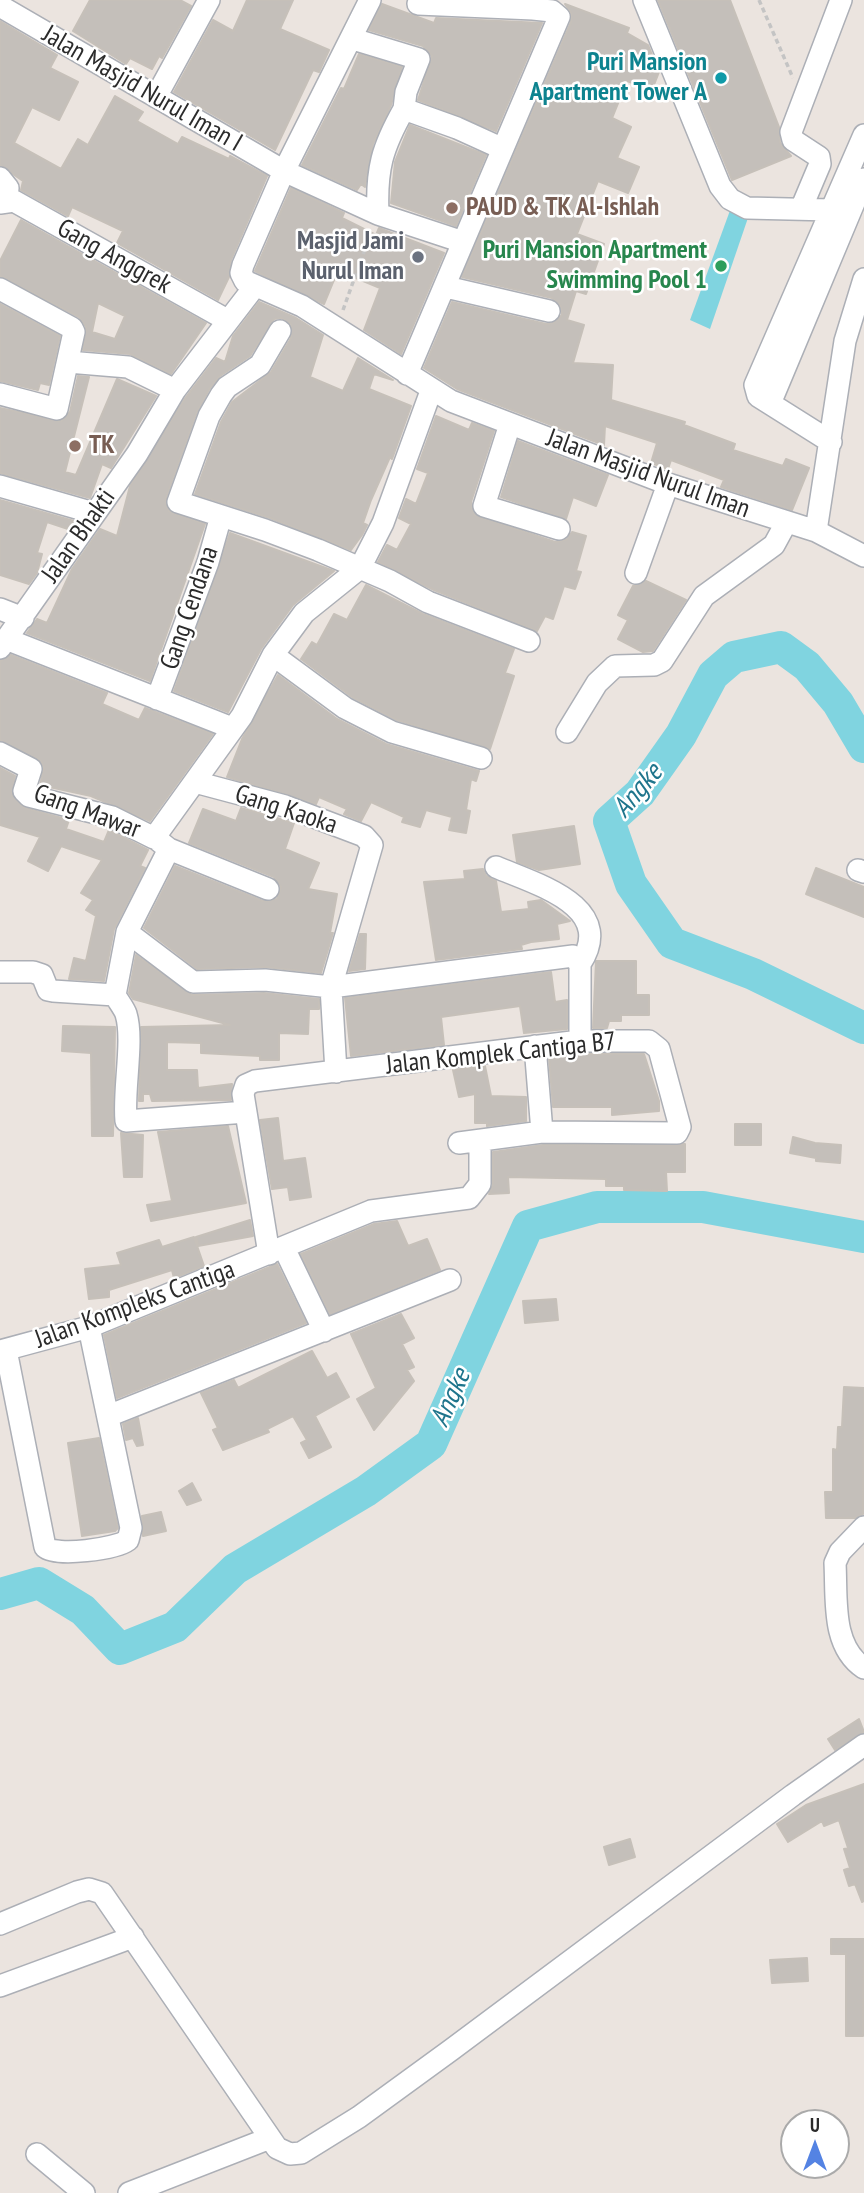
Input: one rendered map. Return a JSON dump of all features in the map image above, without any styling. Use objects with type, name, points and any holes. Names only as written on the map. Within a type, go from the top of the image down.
[{"type":"street","points":[[156,97],[209,0]]},
{"type":"street","name":"Jalan Bhakti","points":[[3,643],[137,454],[175,390],[227,320],[248,280],[284,171],[353,39],[370,0]]},
{"type":"street","points":[[644,0],[720,186],[730,199],[747,208],[831,210]]},
{"type":"street","points":[[801,209],[820,164],[819,157],[793,140],[791,132],[805,102],[841,0]]},
{"type":"street","points":[[407,374],[559,17],[552,11],[533,9],[418,4]]},
{"type":"street","name":"Jalan Masjid Nurul Iman I","points":[[0,6],[284,171],[378,214],[463,242]]},
{"type":"street","points":[[353,39],[419,59],[404,109],[392,131],[376,176],[378,214]]},
{"type":"street","points":[[404,109],[457,128],[501,148]]},
{"type":"street","points":[[831,442],[762,398],[774,394],[831,210],[864,135]]},
{"type":"street","points":[[0,178],[8,188],[3,202]]},
{"type":"street","points":[[802,302],[864,179]]},
{"type":"street","name":"Gang Anggrek","points":[[3,202],[14,201],[227,320]]},
{"type":"street","points":[[816,531],[845,341],[864,279]]},
{"type":"street","name":"Jalan Masjid Nurul Iman","points":[[248,280],[302,306],[431,391],[668,484],[816,531],[864,556]]},
{"type":"street","points":[[446,287],[549,311]]},
{"type":"street","points":[[0,289],[72,328],[74,332],[57,410],[0,394]]},
{"type":"street","points":[[280,331],[260,365],[227,387],[209,416],[178,498],[183,505],[265,530],[360,568],[428,602],[529,641]]},
{"type":"street","points":[[68,362],[128,368],[175,390]]},
{"type":"street","points":[[3,643],[232,728],[242,716],[273,655],[304,613],[360,568],[383,523],[431,391]]},
{"type":"street","points":[[510,424],[484,506],[559,529]]},
{"type":"street","points":[[636,573],[668,484]]},
{"type":"street","points":[[0,486],[94,513]]},
{"type":"street","name":"Gang Cendana","points":[[157,699],[208,562],[221,516]]},
{"type":"street","points":[[567,732],[597,683],[615,666],[654,665],[662,661],[704,596],[774,545],[786,523]]},
{"type":"street","points":[[0,609],[23,618]]},
{"type":"street","points":[[273,655],[345,708],[392,732],[481,758]]},
{"type":"street","name":"Gang Mawar","points":[[0,753],[31,769],[24,791],[29,796],[111,817],[162,843],[195,782],[232,728]]},
{"type":"street","name":"Gang Kaoka","points":[[195,782],[285,806],[364,836],[372,845],[331,987]]},
{"type":"street","points":[[268,889],[162,843],[127,932],[115,995],[126,1014],[128,1033],[125,1121],[246,1112],[276,1251],[324,1331]]},
{"type":"street","points":[[496,867],[571,901],[583,912],[589,931],[587,952],[580,964],[580,1041]]},
{"type":"street","points":[[127,932],[193,982],[265,980],[331,987],[565,956],[573,956],[580,964]]},
{"type":"street","points":[[0,972],[33,972],[42,975],[48,990],[115,995]]},
{"type":"street","points":[[331,987],[335,1072]]},
{"type":"street","name":"Jalan Komplek Cantiga B7","points":[[246,1112],[243,1094],[246,1085],[580,1041],[656,1043],[680,1127],[677,1133],[542,1132]]},
{"type":"street","points":[[535,1046],[542,1132]]},
{"type":"street","name":"Jalan Kompleks Cantiga","points":[[3,1351],[89,1328],[371,1211],[469,1198],[480,1184],[470,1142],[542,1132]]},
{"type":"street","points":[[108,1416],[450,1280]]},
{"type":"street","points":[[3,1351],[45,1548],[58,1554],[118,1545],[128,1540],[131,1528],[89,1328]]},
{"type":"street","points":[[864,1527],[840,1552],[835,1563],[841,1638],[846,1652],[864,1668]]},
{"type":"street","points":[[0,1924],[89,1889],[102,1893],[277,2148],[294,2154],[322,2142],[452,2050],[864,1745]]},
{"type":"street","points":[[0,1986],[133,1937]]},
{"type":"street","points":[[129,2193],[270,2138]]},
{"type":"street","points":[[37,2154],[84,2193]]},
{"type":"path","points":[[759,0],[805,102]]},
{"type":"path","points":[[338,329],[350,285],[378,214]]},
{"type":"water","name":"Puri Mansion Apartment Swimming Pool 1","points":[[732,205],[750,212],[710,329],[690,320]]},
{"type":"building","points":[[90,0],[180,0],[191,6],[162,58],[159,56],[152,69],[130,58],[126,64],[73,31]]},
{"type":"building","points":[[247,0],[293,0],[280,29],[329,50],[319,72],[313,70],[275,150],[174,92],[213,20],[233,31]]},
{"type":"building","name":"Puri Mansion Apartment Tower A","points":[[658,0],[730,0],[779,127],[780,143],[791,156],[732,180]]},
{"type":"building","points":[[382,4],[434,23],[436,18],[542,23],[496,131],[418,100],[432,56],[423,46],[369,30]]},
{"type":"building","points":[[565,4],[629,28],[627,33],[648,45],[659,72],[652,90],[627,81],[612,118],[631,127],[617,158],[639,167],[628,193],[598,181],[577,234],[604,244],[586,294],[576,291],[567,320],[584,325],[573,363],[613,365],[611,400],[685,422],[684,425],[735,444],[733,450],[783,466],[786,459],[809,468],[792,510],[721,487],[724,480],[671,460],[668,469],[651,463],[657,443],[605,426],[604,445],[457,389],[424,368],[452,302],[546,324],[553,323],[562,315],[561,307],[552,298],[462,277],[571,22],[571,13]]},
{"type":"building","points":[[0,21],[57,55],[50,68],[78,82],[59,120],[32,107],[14,143],[61,169],[78,139],[88,145],[115,96],[143,112],[137,121],[178,144],[182,137],[229,159],[230,156],[267,176],[231,260],[229,277],[218,300],[117,243],[123,231],[72,207],[68,216],[21,190],[23,181],[0,165]]},
{"type":"building","points":[[359,54],[402,67],[391,105],[373,144],[365,187],[361,184],[357,190],[302,165],[341,88],[344,89]]},
{"type":"building","points":[[410,125],[486,155],[456,226],[391,203],[395,162]]},
{"type":"building","points":[[291,188],[344,213],[342,218],[376,235],[379,228],[444,253],[401,354],[364,330],[380,288],[351,276],[349,280],[336,275],[324,304],[255,271]]},
{"type":"building","points":[[21,220],[206,323],[171,374],[130,354],[83,350],[86,327],[79,317],[0,276],[0,261]],"holes":[[[98,303],[125,316],[115,339],[92,332]]]},
{"type":"building","points":[[259,302],[296,318],[323,335],[310,377],[343,391],[358,358],[393,380],[374,374],[369,389],[411,406],[392,459],[390,457],[371,500],[363,523],[367,525],[362,535],[351,550],[270,518],[195,494],[221,422],[232,402],[271,372],[291,338],[291,324],[281,318],[274,319],[250,356],[220,376],[210,388],[197,412],[166,498],[169,511],[205,524],[150,681],[27,633],[37,619],[47,623],[72,569],[100,529],[117,536],[130,486],[186,397],[216,358],[225,362],[233,336]]},
{"type":"building","points":[[0,304],[60,336],[49,385],[40,383],[38,390],[0,381]]},
{"type":"building","points":[[78,376],[89,377],[65,472],[76,475],[117,379],[156,396],[111,468],[102,464],[90,498],[0,473],[0,408],[61,421],[70,412]]},
{"type":"building","points":[[436,416],[469,430],[472,423],[494,431],[471,502],[475,515],[555,542],[567,539],[572,532],[586,536],[576,571],[581,572],[575,589],[564,586],[553,619],[545,616],[537,631],[434,590],[378,562],[387,545],[397,550],[411,524],[399,518],[406,499],[416,504],[428,473],[417,469]]},
{"type":"building","points":[[518,441],[608,475],[596,506],[573,497],[566,519],[501,497]]},
{"type":"building","points":[[0,500],[74,521],[68,529],[47,522],[37,553],[42,554],[37,573],[29,584],[0,575]]},
{"type":"building","points":[[230,533],[334,571],[293,605],[261,649],[228,712],[174,691]]},
{"type":"building","points":[[646,581],[686,600],[653,651],[643,652],[618,639],[628,620],[618,615],[633,586]]},
{"type":"building","points":[[366,585],[423,614],[514,649],[505,673],[514,676],[490,749],[397,720],[352,697],[301,659],[312,642],[317,645],[334,614],[347,620]]},
{"type":"building","points":[[11,655],[107,693],[102,704],[139,720],[145,708],[213,734],[150,821],[91,796],[40,785],[44,768],[41,761],[0,740],[0,661]]},
{"type":"building","points":[[278,675],[337,719],[386,744],[479,771],[476,781],[471,779],[466,810],[470,811],[466,833],[449,830],[452,817],[426,810],[420,827],[402,822],[404,817],[371,802],[361,821],[344,814],[347,809],[319,797],[316,804],[227,777],[242,739]]},
{"type":"building","points":[[0,768],[15,776],[12,795],[25,808],[69,820],[66,829],[104,842],[109,830],[148,850],[140,866],[145,868],[114,929],[104,981],[69,979],[74,958],[86,961],[96,916],[86,910],[93,900],[81,893],[102,860],[61,846],[48,871],[28,861],[40,837],[0,825]]},
{"type":"building","points":[[241,808],[294,823],[285,849],[319,863],[308,889],[337,894],[330,933],[333,933],[321,973],[265,967],[197,969],[144,928],[175,866],[263,901],[277,899],[281,887],[274,877],[189,843],[203,809],[236,821]]},
{"type":"building","points":[[574,826],[580,864],[539,870],[517,862],[513,835]]},
{"type":"building","points":[[816,868],[864,887],[864,917],[806,894]]},
{"type":"building","points":[[483,869],[486,876],[496,881],[501,912],[529,909],[528,902],[541,900],[570,921],[557,924],[559,939],[531,942],[521,945],[522,949],[436,960],[424,882],[465,879],[464,871]]},
{"type":"building","points":[[360,934],[366,934],[365,969],[349,971]]},
{"type":"building","points":[[136,955],[192,995],[264,993],[319,999],[319,1009],[309,1009],[308,1034],[279,1033],[279,1060],[260,1060],[260,1056],[201,1053],[201,1043],[167,1042],[167,1070],[197,1070],[198,1088],[232,1084],[231,1100],[152,1101],[150,1094],[143,1094],[143,1101],[139,1101],[141,1027],[230,1025],[133,999],[129,993]]},
{"type":"building","points":[[596,961],[636,961],[636,995],[649,995],[649,1015],[621,1015],[621,1021],[609,1021],[607,1028],[593,1028]]},
{"type":"building","points":[[551,972],[555,1002],[567,1000],[567,1029],[524,1033],[520,1006],[441,1017],[444,1045],[351,1056],[345,998]]},
{"type":"building","points":[[63,1026],[115,1027],[113,1136],[92,1136],[91,1053],[62,1051]]},
{"type":"building","points":[[581,1054],[644,1054],[659,1101],[659,1111],[612,1115],[612,1107],[553,1107],[549,1058]]},
{"type":"building","points":[[485,1066],[491,1096],[526,1097],[526,1121],[487,1126],[487,1123],[475,1123],[475,1094],[459,1097],[453,1070]]},
{"type":"building","points":[[278,1118],[283,1161],[305,1158],[311,1197],[290,1200],[288,1187],[272,1189],[260,1120]]},
{"type":"building","points":[[735,1124],[761,1124],[761,1145],[735,1145]]},
{"type":"building","points":[[228,1126],[246,1203],[151,1221],[147,1205],[172,1201],[158,1132]]},
{"type":"building","points":[[121,1133],[143,1135],[142,1177],[124,1177]]},
{"type":"building","points":[[793,1137],[815,1143],[841,1145],[840,1163],[816,1161],[816,1158],[790,1153]]},
{"type":"building","points":[[685,1144],[685,1172],[666,1172],[667,1191],[624,1190],[624,1186],[606,1186],[606,1179],[508,1177],[509,1193],[489,1194],[493,1184],[493,1152],[543,1145]]},
{"type":"building","points":[[250,1220],[253,1236],[198,1246],[196,1237]]},
{"type":"building","points":[[397,1221],[408,1246],[427,1239],[440,1270],[330,1314],[301,1254],[374,1224]]},
{"type":"building","points":[[194,1237],[204,1266],[174,1278],[172,1270],[109,1290],[109,1297],[89,1299],[85,1269],[121,1265],[117,1253],[159,1240],[162,1247]]},
{"type":"building","points":[[277,1264],[306,1323],[117,1398],[104,1335]]},
{"type":"building","points":[[556,1299],[558,1320],[525,1323],[523,1301]]},
{"type":"building","points":[[401,1314],[414,1338],[402,1344],[414,1367],[407,1370],[414,1381],[374,1430],[357,1399],[376,1388],[351,1334]]},
{"type":"building","points":[[312,1351],[327,1378],[336,1373],[349,1397],[315,1416],[331,1447],[309,1458],[301,1443],[307,1440],[293,1416],[267,1429],[269,1432],[223,1450],[213,1430],[218,1428],[201,1393],[234,1380],[238,1388]]},
{"type":"building","points":[[844,1387],[864,1388],[863,1514],[855,1518],[826,1518],[825,1492],[833,1492],[833,1449],[837,1450],[838,1427],[842,1427]]},
{"type":"building","points":[[138,1418],[143,1445],[137,1446],[133,1438],[126,1440],[123,1424]]},
{"type":"building","points":[[99,1438],[118,1528],[115,1531],[82,1536],[68,1443]]},
{"type":"building","points":[[192,1483],[201,1500],[187,1505],[179,1491]]},
{"type":"building","points":[[161,1512],[166,1531],[143,1536],[142,1516]]},
{"type":"building","points":[[859,1719],[864,1732],[835,1750],[828,1739]]},
{"type":"building","points":[[864,1784],[862,1902],[855,1884],[849,1886],[844,1870],[850,1868],[844,1849],[848,1848],[839,1820],[824,1826],[822,1821],[788,1842],[777,1824],[806,1805]]},
{"type":"building","points":[[630,1839],[635,1857],[609,1865],[604,1847]]},
{"type":"building","points":[[831,1939],[864,1939],[863,2036],[846,2036],[846,1954],[831,1954]]},
{"type":"building","points":[[807,1958],[808,1981],[772,1983],[770,1960]]},
{"type":"waterway","name":"Angke","points":[[864,747],[838,703],[807,666],[781,647],[734,657],[713,675],[681,735],[640,793],[609,821],[631,884],[672,943],[753,974],[864,1028]]},
{"type":"waterway","name":"Angke","points":[[0,1594],[39,1583],[83,1610],[120,1649],[175,1627],[235,1569],[366,1491],[431,1444],[528,1226],[597,1207],[703,1207],[864,1237]]},
{"type":"place","name":"Puri Mansion Apartment Tower A","points":[[721,78]]},
{"type":"place","name":"PAUD & TK Al-Ishlah","points":[[452,208]]},
{"type":"place","name":"Masjid Jami Nurul Iman","points":[[418,257]]},
{"type":"place","name":"Puri Mansion Apartment Swimming Pool 1","points":[[721,266]]},
{"type":"place","name":"TK","points":[[75,446]]}]
